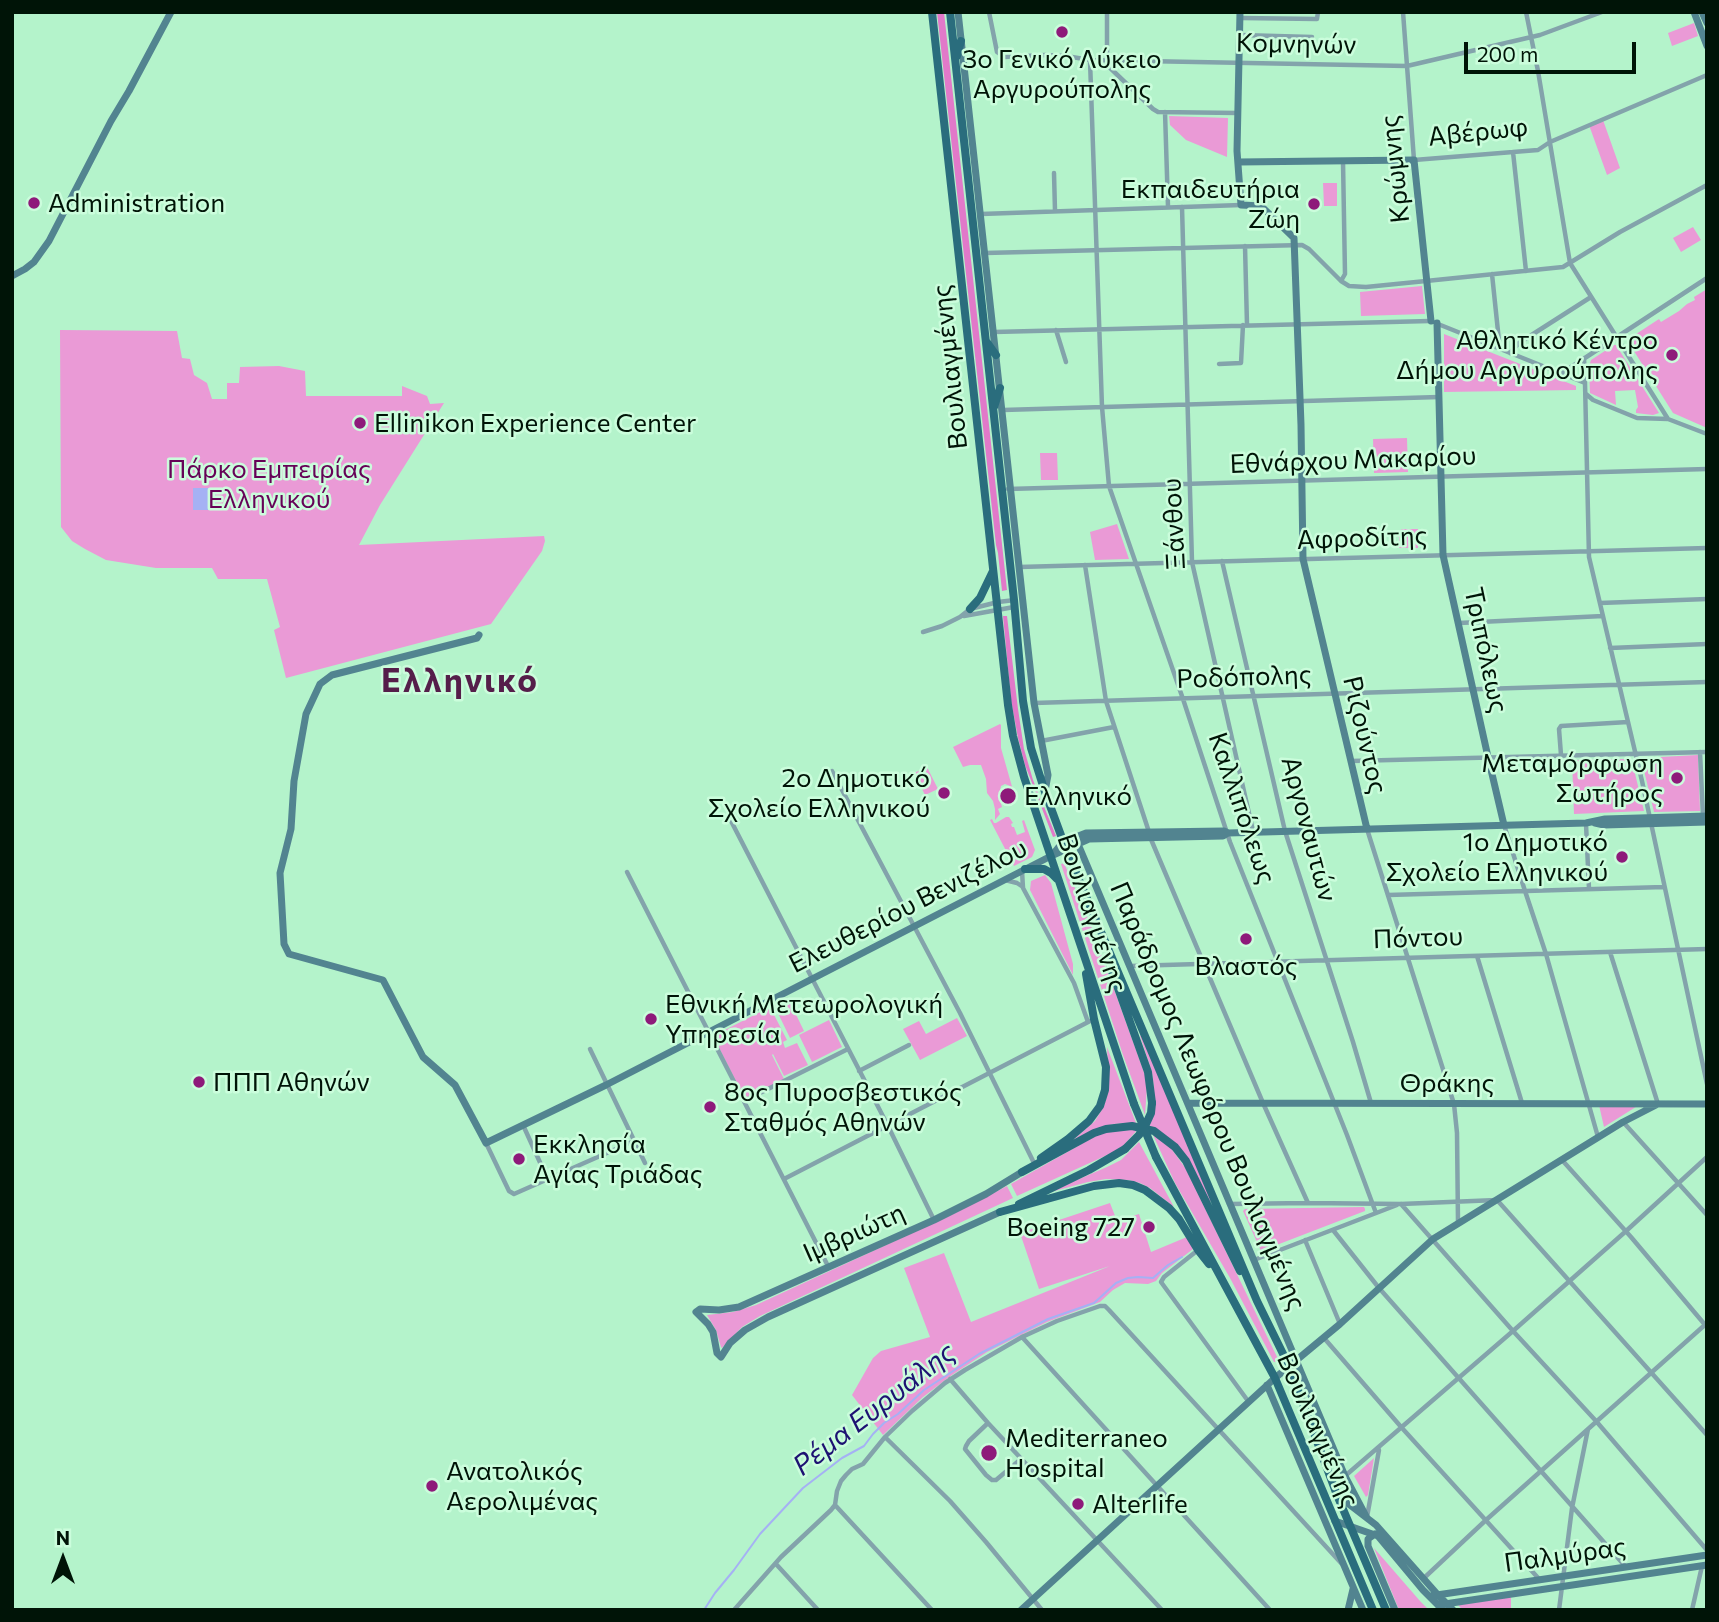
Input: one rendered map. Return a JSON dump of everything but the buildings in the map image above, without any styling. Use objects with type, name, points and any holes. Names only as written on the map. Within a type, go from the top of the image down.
[{"type":"main road","name":"Βουλιαγμένης","points":[[932,12],[1013,736],[1024,777],[1134,1104],[1156,1157],[1275,1378],[1373,1610]]},
{"type":"main road","name":"Βουλιαγμένης","points":[[950,12],[1001,489],[1019,603],[1027,732],[1035,764],[1065,845],[1257,1301],[1289,1366],[1337,1495],[1386,1610]]},
{"type":"main road","points":[[956,62],[961,41]]},
{"type":"main road","points":[[985,340],[996,355]]},
{"type":"main road","points":[[993,410],[1000,388]]},
{"type":"main road","points":[[998,457],[1009,467]]},
{"type":"main road","points":[[970,609],[980,598],[994,568]]},
{"type":"main road","points":[[1023,870],[1048,870],[1061,885]]},
{"type":"main road","points":[[1000,1212],[1089,1170],[1125,1149],[1146,1124],[1151,1113],[1148,1072],[1103,947],[1096,919]]},
{"type":"main road","points":[[1022,1172],[1089,1121],[1103,1098],[1107,1067],[1091,1021],[1082,947]]},
{"type":"main road","points":[[1022,1172],[1106,1129],[1132,1126],[1154,1131],[1175,1147],[1186,1161],[1234,1262],[1257,1301]]},
{"type":"main road","points":[[1000,1212],[1094,1186],[1125,1183],[1145,1190],[1169,1208],[1221,1278]]},
{"type":"street","points":[[12,276],[25,270],[43,250],[171,12]]},
{"type":"street","points":[[958,12],[1009,467],[1019,567],[1019,603],[1048,775],[1045,792]]},
{"type":"street","name":"Κομνηνών","points":[[989,12],[997,52],[1004,57],[1045,55],[1090,60],[1407,66],[1567,26],[1602,12]]},
{"type":"street","points":[[1107,12],[1106,59],[1109,68],[1153,109],[1158,112],[1238,113]]},
{"type":"street","points":[[1241,205],[1238,162],[1240,15],[1317,19],[1318,12]]},
{"type":"street","name":"Κρώμνης","points":[[1403,12],[1426,281],[1434,322]]},
{"type":"street","points":[[1526,12],[1570,263],[1668,419]]},
{"type":"street","points":[[1694,12],[1707,46]]},
{"type":"street","points":[[1702,12],[1707,23]]},
{"type":"street","points":[[1240,35],[1312,37]]},
{"type":"street","name":"Καλλιπόλεως","points":[[1090,60],[1102,407],[1108,486],[1228,833],[1376,1213]]},
{"type":"street","name":"Αβέρωφ","points":[[1238,162],[1414,160],[1538,150],[1550,142],[1707,75]]},
{"type":"street","points":[[1165,111],[1168,207]]},
{"type":"street","points":[[1513,152],[1525,271]]},
{"type":"street","points":[[1341,281],[1345,274],[1343,161]]},
{"type":"street","points":[[1054,173],[1055,211]]},
{"type":"street","points":[[985,253],[1302,245],[1341,281],[1349,286],[1366,287],[1563,267],[1620,232],[1707,185]]},
{"type":"street","points":[[981,214],[1261,206],[1294,238],[1295,245]]},
{"type":"street","name":"Ξάνθου","points":[[1182,207],[1192,562],[1254,832]]},
{"type":"street","name":"Ριζούντος","points":[[1295,245],[1303,559],[1367,829],[1454,1104],[1458,1223]]},
{"type":"street","points":[[1219,364],[1242,362],[1245,246]]},
{"type":"street","points":[[1492,274],[1499,341],[1497,347]]},
{"type":"street","points":[[1561,373],[1707,278]]},
{"type":"street","points":[[1510,353],[1519,342],[1591,297]]},
{"type":"street","points":[[994,332],[1434,322],[1584,383]]},
{"type":"street","name":"Τριπόλεως","points":[[1434,322],[1439,397],[1443,555],[1504,825],[1546,954],[1598,1137]]},
{"type":"street","points":[[1056,330],[1066,362]]},
{"type":"street","points":[[1584,358],[1589,551],[1707,1084]]},
{"type":"street","points":[[1585,394],[1637,418],[1668,419],[1707,434]]},
{"type":"street","points":[[1003,410],[1439,397]]},
{"type":"street","name":"Εθνάρχου Μακαρίου","points":[[1001,489],[1707,469]]},
{"type":"street","name":"Αφροδίτης","points":[[1019,567],[1707,548]]},
{"type":"street","name":"Αργοναυτών","points":[[1222,561],[1285,831],[1371,1104]]},
{"type":"street","points":[[1085,565],[1106,701],[1150,835],[1308,1203]]},
{"type":"street","points":[[1600,603],[1707,599]]},
{"type":"street","points":[[960,617],[970,609],[1019,603]]},
{"type":"street","points":[[923,632],[998,605]]},
{"type":"street","points":[[1459,622],[1603,616]]},
{"type":"street","points":[[479,635],[477,638],[332,676],[320,684],[306,714],[294,780],[291,829],[280,873],[284,944],[289,954],[383,980],[424,1057],[455,1085],[511,1193],[548,1180],[634,1141]]},
{"type":"street","points":[[1610,648],[1707,644]]},
{"type":"street","name":"Ροδόπολης","points":[[1034,703],[1707,682]]},
{"type":"street","points":[[1561,755],[1560,727],[1628,722]]},
{"type":"street","points":[[1041,741],[1114,727]]},
{"type":"street","points":[[1065,845],[1078,844],[1089,839],[1224,831],[1589,823],[1604,825],[1705,818],[1704,752],[1350,761]]},
{"type":"street","points":[[832,771],[990,1073],[1034,1163]]},
{"type":"street","points":[[730,819],[934,1220]]},
{"type":"street","points":[[1588,889],[1589,823]]},
{"type":"street","points":[[1065,845],[1086,832],[1150,835]]},
{"type":"street","name":"Παράδρομος Λεωφόρου Βουλιαγμένης","points":[[1078,844],[1345,1476],[1367,1518]]},
{"type":"street","name":"Ελευθερίου Βενιζέλου","points":[[486,1143],[1005,880],[1051,856],[1065,845]]},
{"type":"street","points":[[1023,870],[1023,888]]},
{"type":"street","points":[[627,872],[828,1266]]},
{"type":"street","points":[[784,1179],[1091,1021],[1023,888],[1017,883],[1005,880]]},
{"type":"street","points":[[1388,895],[1664,887]]},
{"type":"street","name":"Πόντου","points":[[1130,966],[1707,949]]},
{"type":"street","points":[[1021,1610],[1267,1385],[1340,1324],[1433,1239],[1623,1122],[1658,1104],[1609,952]]},
{"type":"street","points":[[1477,956],[1522,1104]]},
{"type":"street","points":[[859,1071],[909,1045]]},
{"type":"street","points":[[590,1049],[645,1163]]},
{"type":"street","points":[[744,1101],[848,1049]]},
{"type":"street","name":"Θράκης","points":[[1188,1103],[1707,1104]]},
{"type":"street","points":[[1623,1122],[1707,1215]]},
{"type":"street","points":[[523,1125],[548,1180]]},
{"type":"street","points":[[1345,1476],[1513,1331],[1707,1157]]},
{"type":"street","points":[[1424,1579],[1540,1471],[1706,1325],[1562,1160]]},
{"type":"street","name":"Ιμβριώτη","points":[[1000,1212],[768,1317],[745,1330],[730,1343],[721,1357],[717,1353],[713,1332],[696,1312],[700,1309],[739,1307],[934,1220],[1022,1172]]},
{"type":"street","points":[[1230,1204],[1401,1204],[1497,1200],[1707,1435]]},
{"type":"street","points":[[1254,1260],[1401,1204]]},
{"type":"street","points":[[1401,1204],[1596,1421],[1706,1551],[1705,1565],[1692,1610]]},
{"type":"street","points":[[1333,1230],[1379,1288],[1626,1567]]},
{"type":"street","points":[[1305,1240],[1340,1324]]},
{"type":"street","points":[[1198,1250],[1161,1282],[1249,1402]]},
{"type":"street","points":[[734,1610],[835,1504],[836,1491],[852,1469],[866,1461],[885,1437],[950,1379],[1022,1337],[1100,1306],[1105,1306],[1345,1568]]},
{"type":"street","points":[[1022,1337],[1270,1610]]},
{"type":"street","points":[[1324,1338],[1539,1580]]},
{"type":"street","points":[[950,1379],[1162,1610]]},
{"type":"street","points":[[1267,1385],[1362,1608]]},
{"type":"street","points":[[1256,1395],[1273,1398]]},
{"type":"street","points":[[988,1423],[965,1446],[986,1475],[996,1480],[1021,1459]]},
{"type":"street","points":[[1559,1610],[1572,1508],[1589,1428]]},
{"type":"street","points":[[885,1437],[950,1501],[1042,1610]]},
{"type":"street","points":[[1367,1518],[1379,1448]]},
{"type":"street","points":[[1337,1495],[1376,1525],[1424,1579],[1434,1596]]},
{"type":"street","points":[[835,1504],[932,1610]]},
{"type":"street","points":[[1335,1521],[1375,1534],[1445,1607]]},
{"type":"street","points":[[1375,1534],[1368,1539],[1368,1545],[1395,1610]]},
{"type":"street","name":"Παλμύρας","points":[[1434,1596],[1626,1567],[1706,1551]]},
{"type":"street","points":[[776,1564],[818,1610]]},
{"type":"street","name":"Παλμύρας","points":[[1445,1607],[1705,1565]]},
{"type":"street","points":[[1349,1609],[1353,1588]]},
{"type":"street","points":[[1349,1609],[1357,1605],[1362,1608]]},
{"type":"green space","points":[[1694,23],[1698,36],[1672,46],[1668,33]]},
{"type":"green space","points":[[1169,116],[1228,118],[1227,157],[1186,140],[1170,125]]},
{"type":"green space","points":[[1603,120],[1620,168],[1607,175],[1589,125]]},
{"type":"green space","points":[[1323,183],[1337,183],[1337,206],[1324,206]]},
{"type":"green space","points":[[1693,227],[1701,240],[1681,252],[1673,238]]},
{"type":"green space","points":[[1422,286],[1425,314],[1361,316],[1360,292]]},
{"type":"green space","name":"Αθλητικό Κέντρο Δήμου Αργυρούπολης","points":[[1707,289],[1707,428],[1673,413],[1627,340],[1659,319],[1661,322],[1679,311]]},
{"type":"green space","name":"Πάρκο Εμπειρίας Ελληνικού","points":[[60,330],[177,331],[182,358],[190,359],[194,375],[207,383],[212,399],[227,399],[227,383],[239,383],[240,367],[279,366],[305,371],[306,396],[402,396],[402,386],[427,396],[430,404],[444,403],[380,505],[359,545],[544,536],[542,551],[491,624],[286,678],[274,630],[280,627],[267,579],[218,579],[212,568],[156,568],[106,560],[72,541],[61,527]]},
{"type":"green space","points":[[1444,334],[1576,386],[1576,390],[1444,392]]},
{"type":"green space","points":[[1614,345],[1659,413],[1636,413],[1638,407],[1635,390],[1615,391],[1616,405],[1590,393],[1591,360]]},
{"type":"green space","points":[[1407,438],[1408,472],[1374,473],[1373,439]]},
{"type":"green space","points":[[1040,453],[1057,453],[1058,480],[1041,480]]},
{"type":"green space","points":[[1117,524],[1129,559],[1095,560],[1090,532]]},
{"type":"green space","points":[[1402,529],[1418,529],[1418,548],[1399,548],[1397,533]]},
{"type":"green space","points":[[1000,724],[1001,748],[1013,790],[1005,784],[1001,786],[999,797],[1002,807],[998,809],[1000,814],[995,820],[993,801],[987,793],[981,765],[963,767],[953,747]]},
{"type":"green space","points":[[1698,755],[1700,811],[1654,812],[1641,758]]},
{"type":"green space","points":[[1572,760],[1632,761],[1644,811],[1574,814]]},
{"type":"green space","points":[[927,767],[938,789],[925,795],[914,773]]},
{"type":"green space","points":[[1006,817],[1013,823],[1012,827],[1017,835],[1025,832],[1024,820],[1035,850],[1032,857],[1014,866],[990,820],[996,823]]},
{"type":"green space","points":[[1064,863],[1090,923],[1145,1075],[1145,1115],[1061,864]]},
{"type":"green space","points":[[1045,875],[1051,883],[1073,964],[1073,975],[1030,890],[1031,881]]},
{"type":"green space","points":[[788,998],[804,1031],[790,1038],[774,1005]]},
{"type":"green space","points":[[770,1007],[787,1040],[783,1042],[785,1048],[797,1043],[808,1065],[784,1076],[773,1054],[784,1079],[745,1099],[713,1036]]},
{"type":"green space","points":[[957,1018],[967,1036],[920,1060],[903,1029],[919,1021],[926,1034]]},
{"type":"green space","points":[[829,1020],[842,1047],[812,1062],[799,1035]]},
{"type":"green space","points":[[1142,1035],[1211,1201],[1209,1202],[1192,1165],[1149,1127],[1153,1114],[1154,1088],[1152,1072],[1140,1036]]},
{"type":"green space","points":[[1107,1047],[1136,1123],[1113,1124],[1065,1147],[1095,1121],[1104,1106],[1109,1089]]},
{"type":"green space","points":[[1599,1105],[1639,1105],[1604,1127]]},
{"type":"green space","points":[[1138,1129],[1116,1151],[1017,1196],[1011,1184],[1099,1134]]},
{"type":"green space","points":[[1153,1135],[1168,1144],[1186,1169],[1279,1361],[1274,1362],[1230,1278],[1175,1183]]},
{"type":"green space","points":[[1139,1142],[1174,1207],[1150,1188],[1128,1180],[1106,1179],[1047,1193],[1121,1160]]},
{"type":"green space","points":[[1007,1186],[1013,1198],[760,1316],[742,1327],[721,1347],[716,1330],[707,1315],[733,1312],[756,1305],[949,1216]]},
{"type":"green space","points":[[1110,1203],[1117,1221],[1139,1214],[1151,1252],[1187,1237],[1193,1249],[1162,1273],[1156,1281],[1148,1284],[1125,1283],[1100,1302],[1047,1322],[987,1352],[923,1397],[883,1435],[852,1395],[873,1358],[881,1351],[930,1337],[904,1268],[944,1253],[971,1322],[1110,1266],[1039,1289],[1020,1233]]},
{"type":"green space","points":[[1364,1207],[1365,1211],[1261,1251],[1243,1211],[1245,1209]]},
{"type":"green space","points":[[1374,1458],[1368,1495],[1366,1497],[1354,1476]]},
{"type":"green space","points":[[1374,1548],[1420,1601],[1429,1610],[1399,1610]]},
{"type":"green space","points":[[1511,1597],[1511,1610],[1463,1610],[1458,1605]]},
{"type":"shaded area","points":[[937,12],[944,12],[1007,590],[1002,591],[996,545]]},
{"type":"shaded area","points":[[1003,616],[1007,616],[1024,749],[1033,780],[1056,836],[1053,837],[1025,765],[1018,738],[1011,700]]},
{"type":"water","points":[[193,488],[216,488],[215,510],[193,510]]},
{"type":"waterway","name":"Ρέμα Ευρυάλης","points":[[704,1610],[760,1534],[803,1488],[842,1458],[864,1446],[884,1423],[924,1390],[979,1354],[1048,1319],[1094,1303],[1116,1283],[1128,1278],[1153,1278],[1182,1257]]},
{"type":"place","name":"3ο Γενικό Λύκειο Αργυρούπολης","points":[[1062,32]]},
{"type":"place","name":"Administration","points":[[34,203]]},
{"type":"place","name":"Εκπαιδευτήρια Ζώη","points":[[1314,204]]},
{"type":"place","name":"Αθλητικό Κέντρο Δήμου Αργυρούπολης","points":[[1672,355]]},
{"type":"place","name":"Ellinikon Experience Center","points":[[360,423]]},
{"type":"place","name":"Μεταμόρφωση Σωτήρος","points":[[1677,778]]},
{"type":"place","name":"2ο Δημοτικό Σχολείο Ελληνικού","points":[[944,793]]},
{"type":"place","name":"Ελληνικό","points":[[1008,796]]},
{"type":"place","name":"1ο Δημοτικό Σχολείο Ελληνικού","points":[[1622,857]]},
{"type":"place","name":"Βλαστός","points":[[1246,939]]},
{"type":"place","name":"Εθνική Μετεωρολογική Υπηρεσία","points":[[651,1019]]},
{"type":"place","name":"ΠΠΠ Αθηνών","points":[[199,1082]]},
{"type":"place","name":"8ος Πυροσβεστικός Σταθμός Αθηνών","points":[[710,1107]]},
{"type":"place","name":"Εκκλησία Αγίας Τριάδας","points":[[519,1159]]},
{"type":"place","name":"Boeing 727","points":[[1149,1227]]},
{"type":"place","name":"Mediterraneo Hospital","points":[[989,1453]]},
{"type":"place","name":"Ανατολικός Αερολιμένας","points":[[432,1486]]},
{"type":"place","name":"Alterlife","points":[[1078,1504]]},
{"type":"district","name":"Ελληνικό","points":[[460,681]]}]
